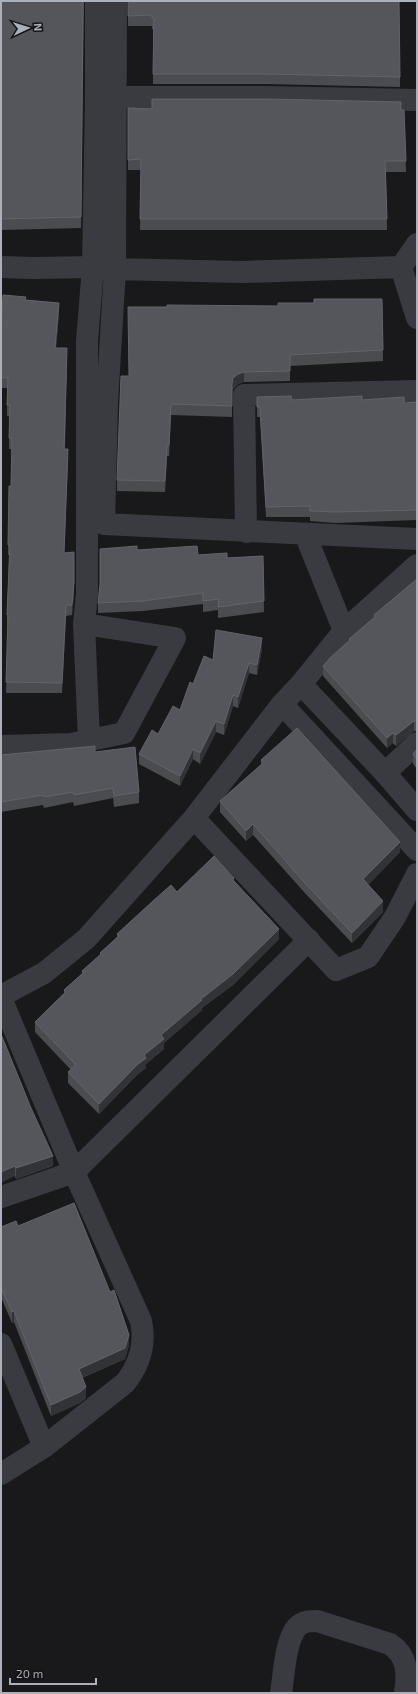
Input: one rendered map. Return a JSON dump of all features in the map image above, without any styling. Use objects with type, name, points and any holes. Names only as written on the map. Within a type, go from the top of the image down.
[{"type":"street","points":[[96,1],[106,97],[115,269],[107,403],[104,524],[417,540]]},
{"type":"street","points":[[89,740],[84,624],[87,594],[87,341],[106,97],[116,1]]},
{"type":"street","points":[[106,97],[266,97],[417,100]]},
{"type":"street","points":[[401,267],[417,244]]},
{"type":"street","points":[[1,267],[93,267],[115,269],[242,272],[401,267]]},
{"type":"street","points":[[401,267],[417,318]]},
{"type":"street","points":[[246,532],[244,395],[417,391]]},
{"type":"street","points":[[305,534],[344,631]]},
{"type":"street","points":[[1,1474],[44,1447],[125,1383],[133,1373],[140,1358],[144,1334],[141,1321],[74,1172],[1,997],[44,973],[86,940],[194,818],[282,704],[301,684],[344,631],[417,565]]},
{"type":"street","points":[[1,746],[71,744],[124,734],[175,638],[84,624]]},
{"type":"street","points":[[301,684],[385,773],[417,810]]},
{"type":"street","points":[[282,704],[417,850]]},
{"type":"street","points":[[385,773],[417,743]]},
{"type":"street","points":[[194,818],[336,970],[368,957],[396,917],[417,874]]},
{"type":"street","points":[[1,1197],[74,1172],[309,940]]},
{"type":"street","points":[[1,1344],[44,1447]]},
{"type":"street","points":[[281,1693],[290,1638],[298,1626],[307,1621],[317,1621],[390,1644],[395,1647],[403,1656],[405,1663],[407,1682],[405,1693]]},
{"type":"building","points":[[1,1],[83,1],[81,217],[1,219]]},
{"type":"building","points":[[128,1],[399,1],[400,77],[266,74],[153,74],[154,18],[152,18],[152,15],[128,16]]},
{"type":"building","points":[[152,99],[266,99],[401,102],[401,110],[404,110],[406,161],[385,161],[387,219],[140,219],[141,159],[128,160],[128,108],[152,109]]},
{"type":"building","points":[[3,295],[26,297],[25,300],[59,303],[55,348],[67,348],[64,449],[68,449],[64,553],[74,552],[74,583],[72,605],[66,605],[62,683],[6,682],[10,545],[8,545],[9,486],[11,486],[12,438],[9,438],[10,405],[7,405],[8,378],[1,377]]},
{"type":"building","points":[[314,299],[382,299],[383,350],[290,355],[290,371],[244,372],[233,378],[232,406],[171,404],[165,481],[117,480],[121,376],[129,376],[128,307],[167,307],[167,305],[278,306],[278,303],[314,303]]},
{"type":"building","points":[[291,396],[292,400],[362,396],[362,400],[404,397],[404,403],[417,402],[417,510],[335,512],[310,511],[310,506],[266,507],[260,407],[257,407],[257,397]]},
{"type":"building","points":[[137,546],[137,550],[197,546],[198,555],[227,553],[227,558],[263,556],[264,601],[218,607],[219,599],[203,601],[203,593],[143,601],[98,603],[100,584],[100,549]]},
{"type":"building","points":[[417,579],[417,721],[414,721],[396,735],[393,733],[387,738],[323,666],[350,640],[349,639],[375,617],[374,615]]},
{"type":"building","points":[[216,630],[262,638],[257,665],[249,663],[238,697],[233,695],[224,724],[216,721],[200,753],[193,749],[180,776],[139,754],[152,730],[158,734],[173,706],[180,710],[190,682],[193,684],[204,656],[213,660]]},
{"type":"building","points":[[297,728],[400,842],[363,879],[383,901],[352,933],[304,882],[253,824],[246,831],[220,801],[263,763],[261,760]]},
{"type":"building","points":[[95,746],[95,752],[135,747],[139,792],[114,796],[113,788],[74,795],[73,792],[1,802],[1,755]]},
{"type":"building","points":[[417,749],[417,759],[413,754]]},
{"type":"building","points":[[214,856],[234,878],[233,880],[279,929],[233,974],[201,999],[202,1000],[161,1035],[164,1039],[144,1055],[146,1058],[137,1065],[99,1104],[68,1072],[76,1065],[35,1022],[66,992],[64,990],[83,973],[82,971],[119,936],[117,934],[171,885],[177,892]]},
{"type":"building","points":[[1,1034],[31,1108],[53,1156],[16,1168],[15,1166],[1,1172]]},
{"type":"building","points":[[74,1203],[110,1292],[114,1290],[129,1335],[125,1348],[79,1369],[86,1387],[80,1392],[51,1405],[14,1311],[12,1312],[1,1287],[1,1227],[16,1221],[18,1226]]}]
